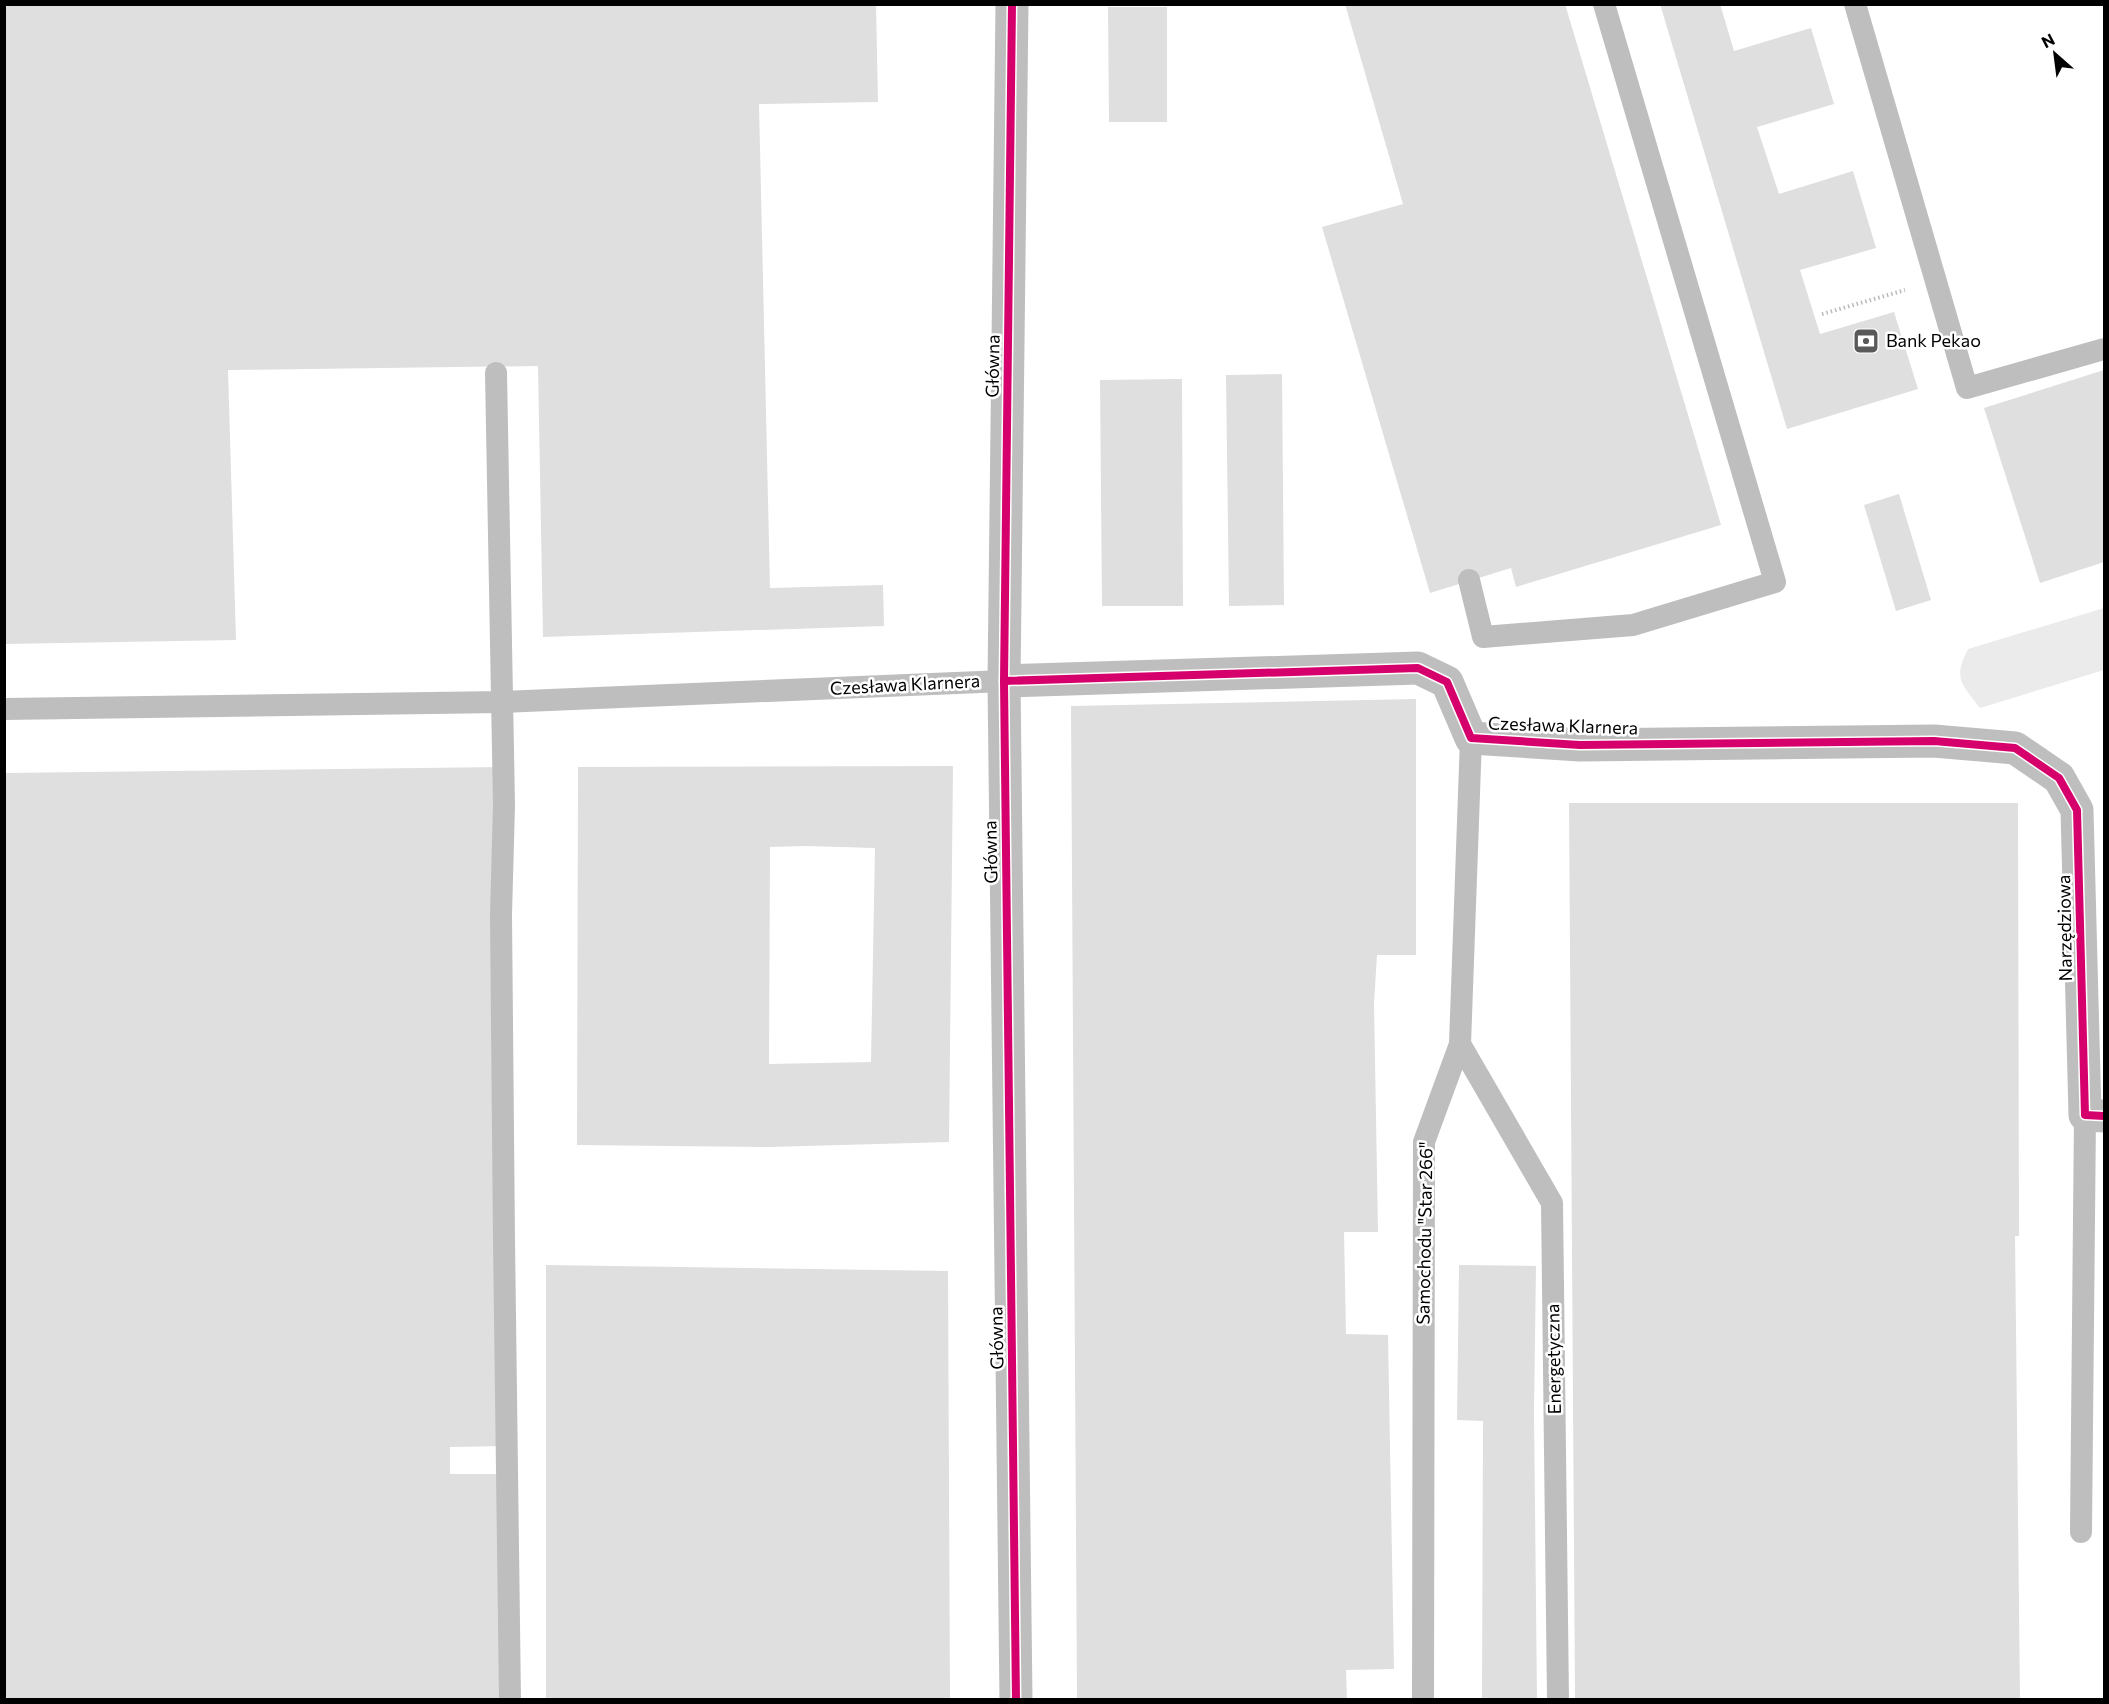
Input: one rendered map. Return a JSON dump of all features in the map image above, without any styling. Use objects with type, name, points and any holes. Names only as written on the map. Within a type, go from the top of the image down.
[{"type":"street","name":"Główna","points":[[1012,4],[1004,681],[1016,1700]]},
{"type":"street","name":"Czesława Klarnera","points":[[1004,681],[1418,669],[1447,682],[1471,738],[1580,745],[1934,741],[2015,748]]},
{"type":"street","name":"Narzędziowa","points":[[2015,748],[2058,778],[2078,810],[2095,1116]]},
{"type":"lane","points":[[1469,580],[1483,637],[1633,625],[1775,582],[1604,4]]},
{"type":"lane","points":[[1855,4],[1967,388],[2104,349]]},
{"type":"lane","points":[[496,373],[502,702],[504,1240],[510,1700]]},
{"type":"lane","name":"Czesława Klarnera","points":[[4,709],[547,701],[1004,681]]},
{"type":"lane","name":"Samochodu \"Star 266\"","points":[[1423,1700],[1424,1142],[1460,1044],[1471,738]]},
{"type":"lane","name":"Energetyczna","points":[[1460,1044],[1552,1203],[1558,1700]]},
{"type":"lane","points":[[2081,1532],[2095,1116]]},
{"type":"path","points":[[1822,314],[1935,281]]},
{"type":"shaded area","points":[[2104,608],[2104,670],[1980,708],[1964,686],[1960,674],[1968,649]]},
{"type":"building","points":[[4,4],[876,4],[878,102],[759,104],[770,588],[883,585],[884,626],[543,637],[538,366],[228,370],[236,640],[4,644]]},
{"type":"building","points":[[1345,4],[1565,4],[1721,525],[1516,587],[1511,568],[1430,593],[1322,227],[1403,204]]},
{"type":"building","points":[[1660,4],[1720,4],[1734,51],[1811,28],[1834,104],[1757,127],[1779,194],[1853,171],[1876,248],[1800,270],[1820,334],[1894,312],[1918,389],[1787,429]]},
{"type":"building","points":[[1108,7],[1167,7],[1167,122],[1109,122]]},
{"type":"building","points":[[2104,370],[2104,562],[2040,583],[1984,408]]},
{"type":"building","points":[[1282,374],[1284,605],[1229,606],[1226,375]]},
{"type":"building","points":[[1182,379],[1183,606],[1102,606],[1100,380]]},
{"type":"building","points":[[1899,494],[1931,600],[1896,611],[1864,505]]},
{"type":"building","points":[[1416,699],[1416,955],[1377,955],[1374,1003],[1378,1232],[1344,1232],[1346,1334],[1388,1335],[1394,1669],[1346,1670],[1347,1700],[1077,1700],[1071,706]]},
{"type":"building","points":[[953,766],[949,1142],[769,1147],[577,1145],[578,767]],"holes":[[[770,847],[875,848],[871,1062],[769,1064]]]},
{"type":"building","points":[[504,767],[512,1446],[450,1447],[450,1474],[497,1474],[500,1700],[4,1700],[4,773]]},
{"type":"building","points":[[1569,803],[2018,803],[2019,1236],[2015,1236],[2020,1700],[1575,1700]]},
{"type":"building","points":[[546,1265],[948,1271],[950,1700],[546,1700]]},
{"type":"building","points":[[1459,1265],[1536,1266],[1534,1412],[1537,1700],[1482,1700],[1483,1421],[1457,1420]]},
{"type":"cycle path","points":[[1012,4],[1004,681],[1016,1700]]},
{"type":"cycle path","points":[[1004,681],[1418,668],[1447,682],[1471,738],[1580,745],[1934,741],[2015,748],[2059,778],[2077,810],[2085,1115],[2104,1116]]},
{"type":"place","name":"Bank Pekao","points":[[1866,341]]}]
